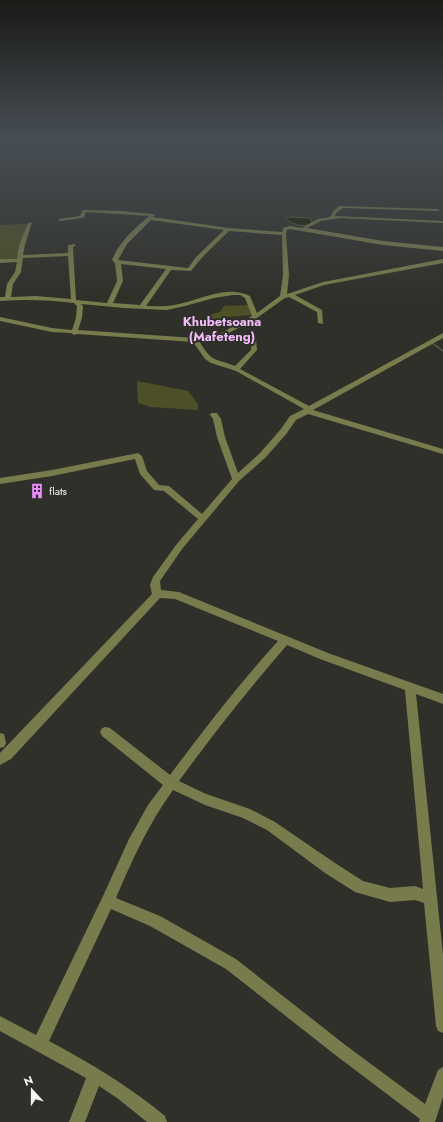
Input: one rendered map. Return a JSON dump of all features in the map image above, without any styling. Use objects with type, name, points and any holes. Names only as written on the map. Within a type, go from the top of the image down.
[{"type":"street","points":[[332,218],[335,211],[340,207],[437,210]]},
{"type":"street","points":[[61,220],[82,217],[84,211],[122,212],[153,215],[128,240],[116,255],[115,260],[118,262],[120,281],[109,306]]},
{"type":"street","points":[[304,228],[320,220],[349,217],[443,222]]},
{"type":"street","points":[[150,218],[228,229],[284,234]]},
{"type":"street","points":[[8,298],[10,284],[18,272],[22,245],[30,223]]},
{"type":"street","points":[[283,297],[285,292],[286,276],[284,234],[285,229],[290,226],[377,242],[443,249]]},
{"type":"street","points":[[118,262],[189,270],[198,258],[228,229]]},
{"type":"street","points":[[73,245],[70,246],[70,254],[74,301],[80,306],[79,318],[74,333]]},
{"type":"street","points":[[0,261],[70,254]]},
{"type":"street","points":[[0,319],[74,333],[98,333],[194,340],[224,334],[255,317],[283,297],[323,284],[443,261]]},
{"type":"street","points":[[142,308],[170,268]]},
{"type":"street","points":[[0,299],[35,297],[109,306],[142,308],[175,307],[238,292],[248,297],[255,317]]},
{"type":"street","points":[[290,295],[320,310],[321,323]]},
{"type":"street","points":[[157,595],[154,585],[156,580],[179,547],[236,479],[263,455],[293,418],[443,335]]},
{"type":"street","points":[[194,340],[207,358],[213,362],[236,369],[308,410],[443,452]]},
{"type":"street","points":[[236,369],[254,350],[254,340]]},
{"type":"street","points":[[214,416],[236,479]]},
{"type":"street","points":[[0,481],[52,473],[138,456],[143,472],[157,488],[166,488],[202,518]]},
{"type":"street","points":[[0,759],[12,749],[157,595],[161,594],[176,595],[324,656],[443,699]]},
{"type":"street","points":[[39,1045],[108,901],[133,843],[152,809],[225,711],[285,640]]},
{"type":"street","points":[[410,687],[443,1026]]},
{"type":"street","points":[[106,732],[170,783],[205,799],[246,814],[271,826],[330,868],[360,887],[390,894],[415,893],[430,898]]},
{"type":"street","points":[[0,738],[0,743]]},
{"type":"street","points":[[108,901],[155,920],[231,964],[427,1119],[443,1075]]},
{"type":"street","points":[[0,1023],[95,1075],[140,1104],[159,1122]]},
{"type":"street","points":[[77,1122],[95,1075]]},
{"type":"shaded area","points":[[285,218],[310,218],[312,222],[306,225],[298,225],[287,220]]},
{"type":"shaded area","points":[[27,224],[18,259],[0,260],[0,225]]},
{"type":"shaded area","points":[[249,305],[253,315],[226,317],[223,320],[211,323],[208,315],[220,312],[224,306]]},
{"type":"shaded area","points":[[137,381],[188,391],[198,404],[198,410],[151,407],[138,403]]},
{"type":"waterway","points":[[432,343],[443,351]]},
{"type":"place","name":"flats","points":[[37,491]]},
{"type":"district","name":"Khubetsoana (Mafeteng)","points":[[222,328]]}]
